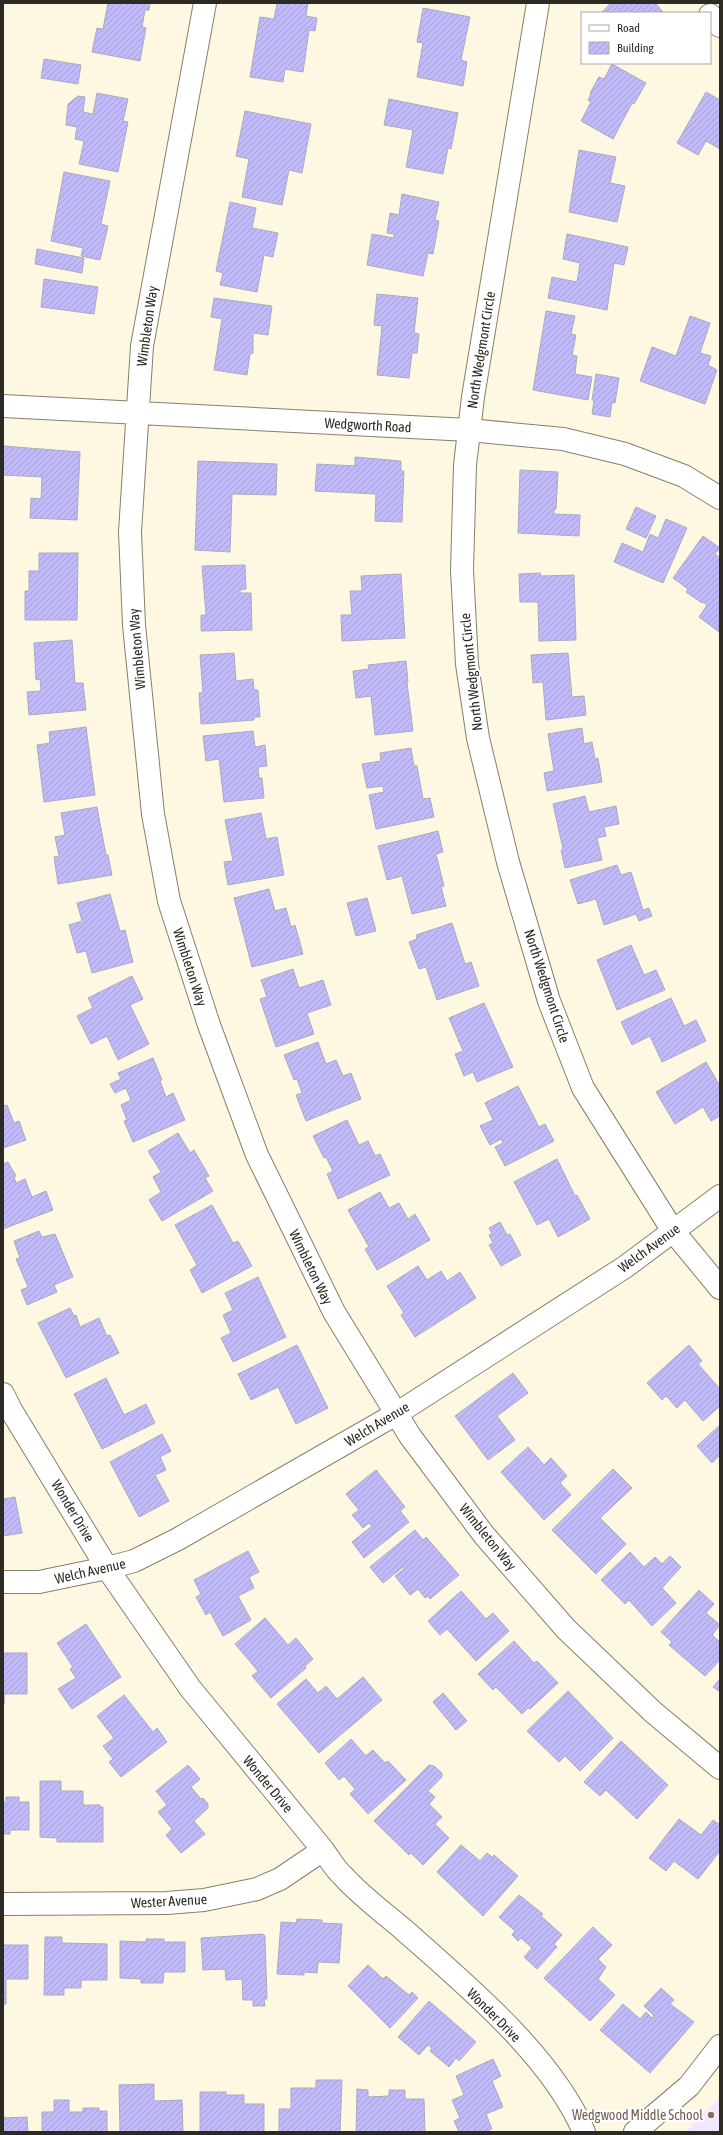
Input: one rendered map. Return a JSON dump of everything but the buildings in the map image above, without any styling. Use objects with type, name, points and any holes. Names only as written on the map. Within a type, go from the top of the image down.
[{"type":"street","name":"Wimbleton Way","points":[[205,3],[142,346],[130,532],[134,625],[153,814],[169,901],[209,1025],[257,1155],[334,1312],[396,1414],[410,1436],[484,1535],[566,1629],[653,1712],[720,1768]]},
{"type":"street","name":"North Wedgmont Circle","points":[[538,3],[469,430],[465,465],[462,570],[467,664],[478,738],[508,862],[548,1001],[583,1088],[673,1231],[720,1288]]},
{"type":"street","points":[[700,3],[707,12]]},
{"type":"street","points":[[711,16],[720,26]]},
{"type":"street","name":"Wedgworth Road","points":[[3,406],[469,430],[563,439],[625,454],[684,476],[720,498]]},
{"type":"street","name":"Welch Avenue","points":[[3,1582],[39,1582],[107,1568],[134,1560],[178,1539],[396,1414],[625,1267],[720,1196]]},
{"type":"street","name":"Wonder Drive","points":[[3,1394],[11,1410],[107,1568],[190,1688],[323,1850],[342,1876],[430,1954],[506,2025],[552,2076],[584,2132]]},
{"type":"street","name":"Wester Avenue","points":[[3,1904],[167,1903],[204,1900],[257,1889],[280,1879],[323,1850]]},
{"type":"street","points":[[635,2132],[689,2086],[720,2046]]},
{"type":"shaded area","name":"Wedgwood Middle School","points":[[720,2095],[720,2132],[685,2132],[718,2099]]},
{"type":"place","name":"Wedgwood Middle School","points":[[711,2115]]}]
